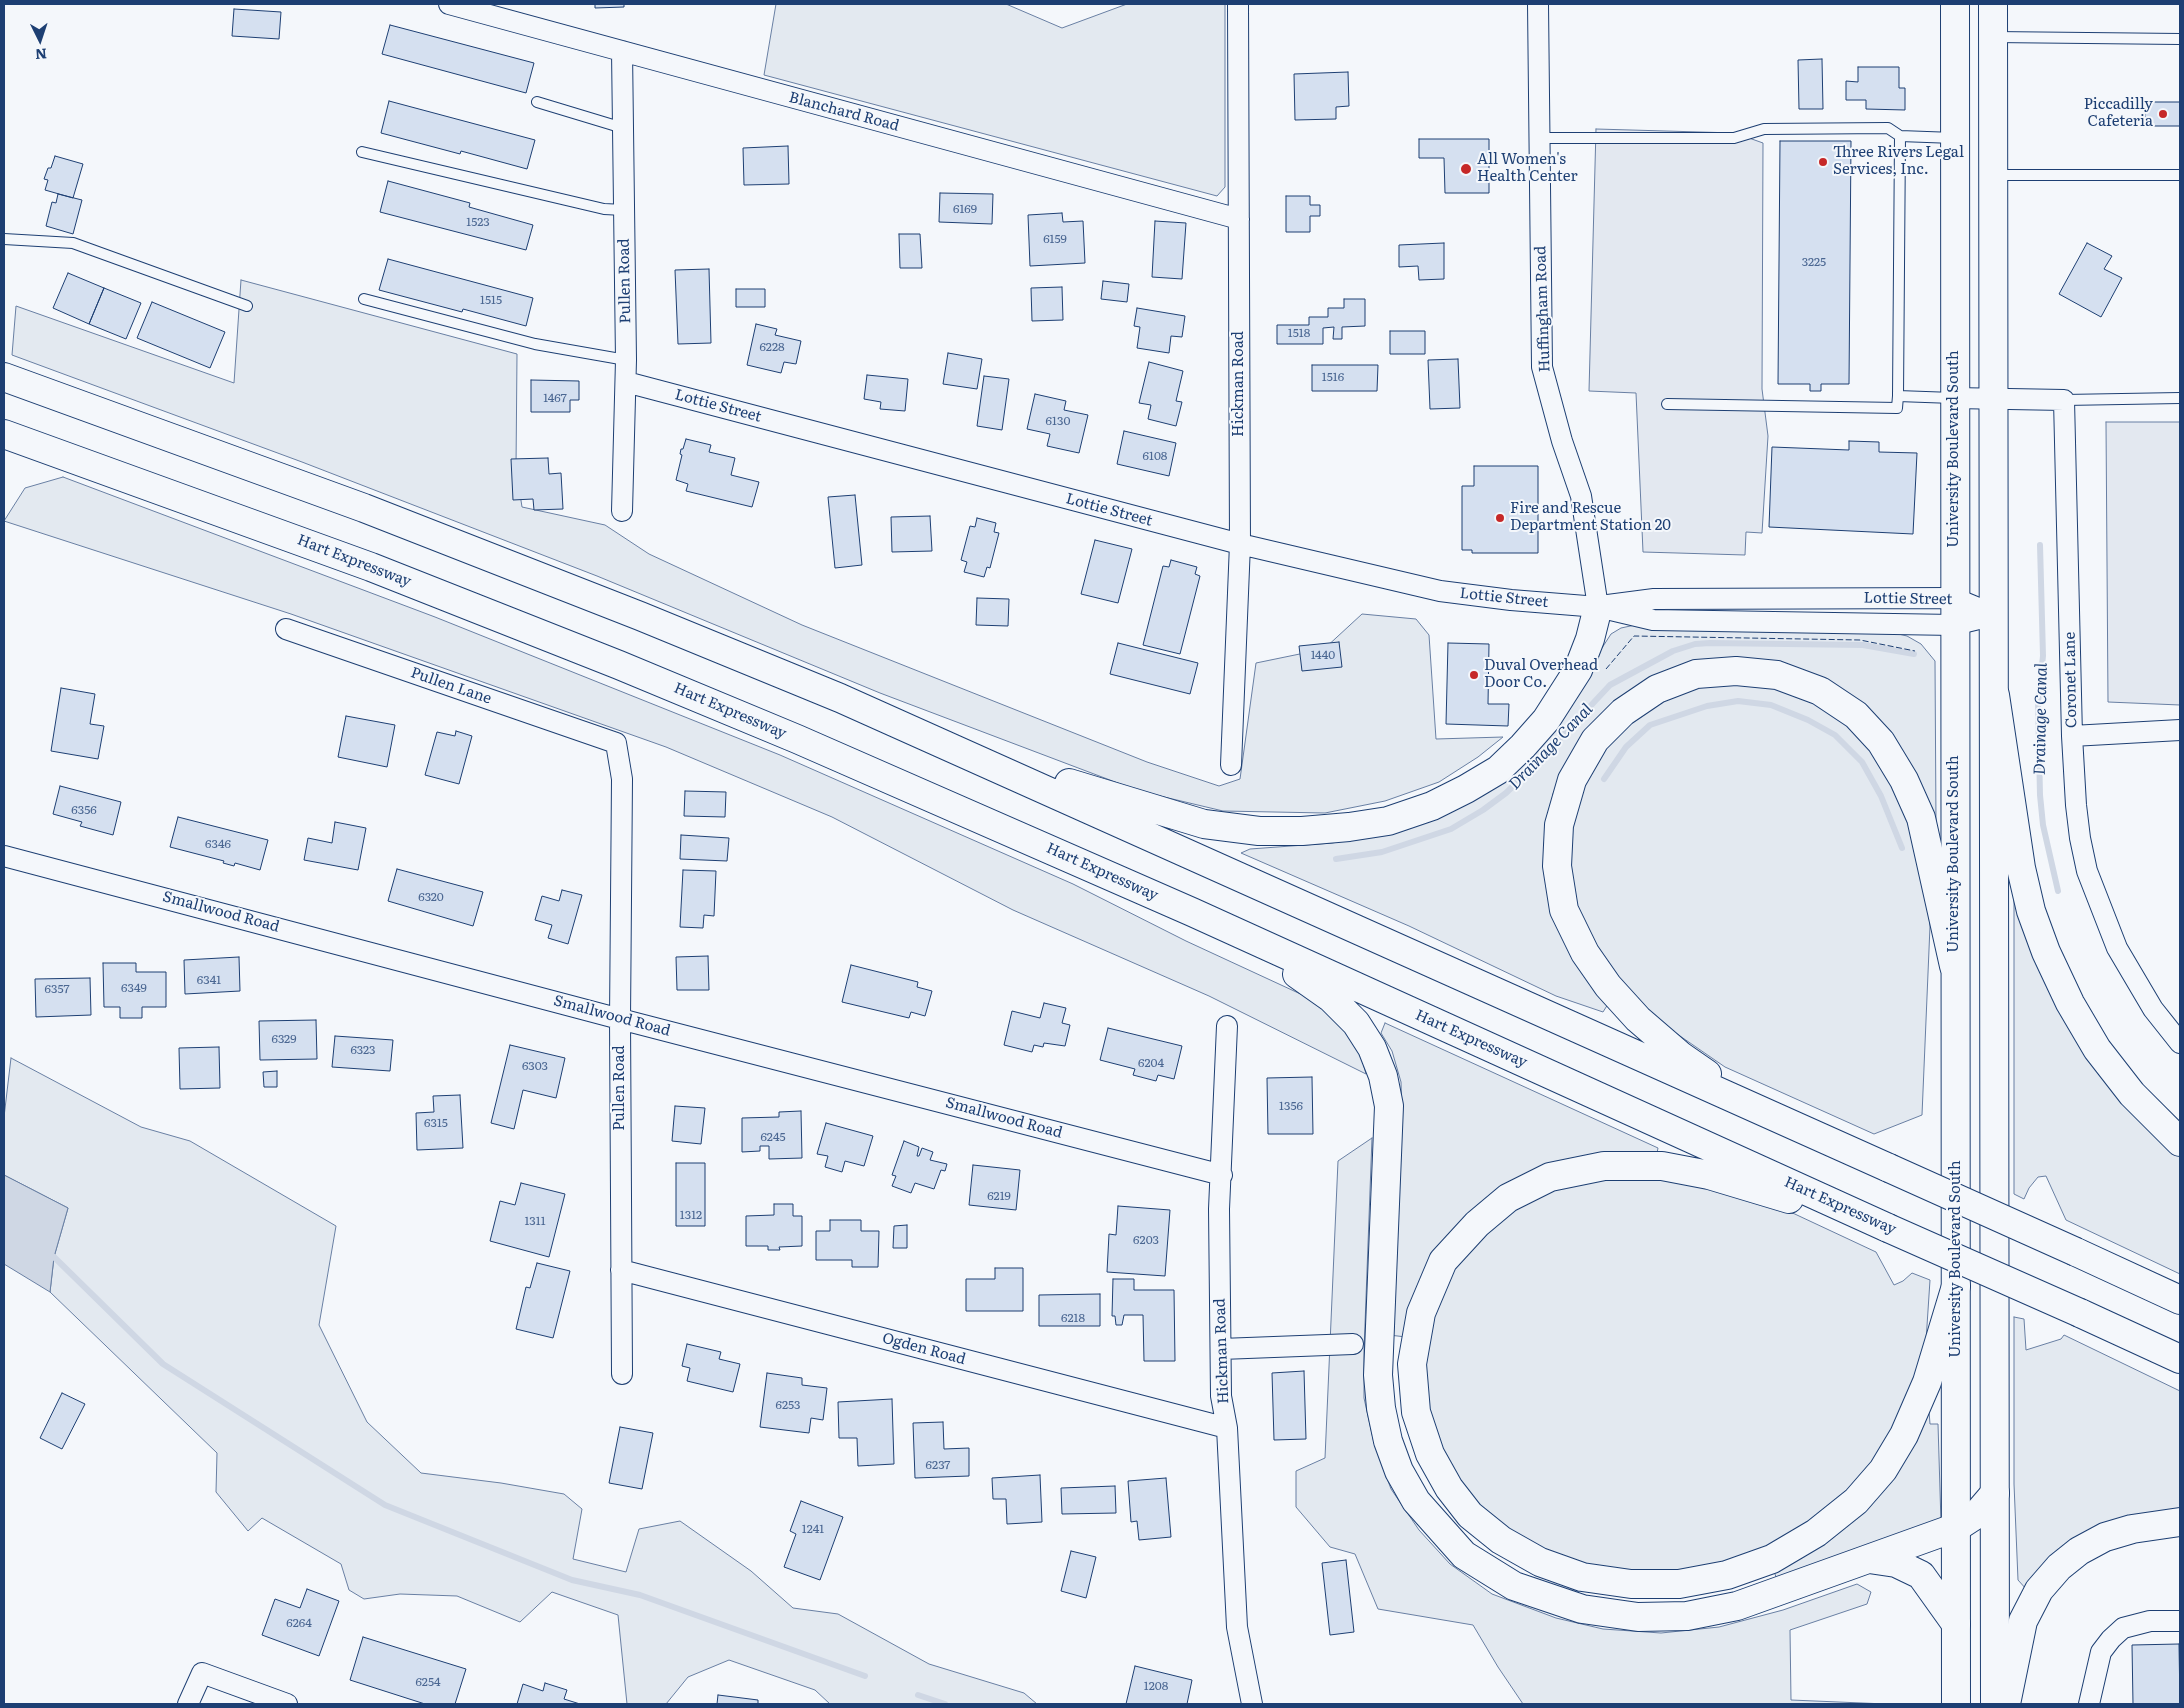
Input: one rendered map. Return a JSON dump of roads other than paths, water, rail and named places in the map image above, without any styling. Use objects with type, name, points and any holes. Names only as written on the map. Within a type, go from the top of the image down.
[{"type":"main road","name":"University Boulevard South","points":[[1955,4],[1954,966],[1956,1704]]},
{"type":"main road","points":[[1993,4],[1996,1704]]},
{"type":"main road","points":[[4,377],[51,392],[364,508],[612,605],[840,698],[2180,1300]]},
{"type":"main road","name":"Hart Expressway","points":[[4,434],[370,567],[619,665],[797,739],[1192,912],[2180,1359]]},
{"type":"main road","points":[[944,744],[1204,824],[1258,831],[1302,831],[1349,828],[1388,821],[1432,806],[1466,790],[1498,770],[1523,746],[1546,720],[1578,670],[1590,639],[1598,606]]},
{"type":"main road","points":[[1755,1109],[1681,1056],[1638,1019],[1608,986],[1585,953],[1564,910],[1557,866],[1559,825],[1572,780],[1595,740],[1623,712],[1657,689],[1696,674],[1736,671],[1777,676],[1820,691],[1856,715],[1881,742],[1904,780],[1921,818],[1954,966]]},
{"type":"main road","points":[[1995,695],[2021,868],[2032,911],[2046,952],[2070,1003],[2098,1049],[2132,1094],[2180,1142]]},
{"type":"main road","points":[[1192,912],[1305,979],[1331,998],[1356,1022],[1372,1048],[1383,1076],[1389,1106],[1378,1374],[1381,1408],[1394,1456],[1416,1501],[1464,1556],[1514,1586],[1582,1609],[1638,1617],[1687,1616],[1737,1606],[1956,1527],[1976,1514],[1995,1493]]},
{"type":"main road","points":[[1888,1228],[1709,1175],[1662,1166],[1604,1166],[1550,1177],[1508,1198],[1483,1219],[1443,1261],[1421,1313],[1412,1364],[1416,1412],[1430,1454],[1449,1488],[1470,1515],[1501,1540],[1540,1562],[1582,1577],[1631,1584],[1679,1584],[1727,1575],[1772,1559],[1816,1533],[1856,1501],[1883,1470],[1904,1435],[1927,1382],[1956,1286]]},
{"type":"main road","points":[[2006,1704],[2023,1621],[2039,1590],[2059,1567],[2079,1551],[2105,1536],[2132,1528],[2180,1522]]},
{"type":"main road","points":[[1869,1559],[1896,1563],[1921,1575],[1956,1624]]},
{"type":"street","name":"Blanchard Road","points":[[449,4],[1239,219]]},
{"type":"street","name":"Hickman Road","points":[[1231,765],[1240,544],[1238,4]]},
{"type":"street","name":"Huffingham Road","points":[[1538,4],[1542,368],[1562,441],[1581,496],[1598,606]]},
{"type":"street","name":"Pullen Road","points":[[622,51],[626,360],[622,511]]},
{"type":"street","name":"Lottie Street","points":[[626,382],[1240,544],[1440,591],[1511,600],[1598,606],[1653,620],[1954,625],[1995,615]]},
{"type":"street","points":[[1954,398],[2064,400]]},
{"type":"street","name":"Coronet Lane","points":[[2064,400],[2072,736],[2076,805],[2087,871],[2102,915],[2124,962],[2153,1009],[2179,1040]]},
{"type":"street","name":"Lottie Street","points":[[1598,606],[1654,599],[1954,598],[1995,615]]},
{"type":"street","name":"Pullen Lane","points":[[286,629],[616,743]]},
{"type":"street","points":[[2072,736],[2180,730]]},
{"type":"street","name":"Pullen Road","points":[[616,743],[622,779],[620,1019],[622,1374]]},
{"type":"street","name":"Smallwood Road","points":[[4,856],[620,1019],[1222,1175]]},
{"type":"street","name":"Hickman Road","points":[[1227,1026],[1222,1175],[1219,1209],[1221,1396],[1227,1428],[1237,1627],[1252,1704]]},
{"type":"street","name":"Ogden Road","points":[[621,1270],[1227,1428]]},
{"type":"street","points":[[1221,1348],[1353,1344]]},
{"type":"street","points":[[2089,1704],[2101,1652],[2123,1628],[2150,1621],[2180,1621]]},
{"type":"street","points":[[188,1704],[202,1673],[287,1704]]},
{"type":"lane","points":[[1993,37],[2180,39]]},
{"type":"lane","points":[[537,102],[623,128]]},
{"type":"lane","points":[[1539,138],[1734,138],[1764,129],[1888,128],[1900,136],[1955,138]]},
{"type":"lane","points":[[1667,404],[1897,408],[1900,136]]},
{"type":"lane","points":[[362,152],[604,209],[624,210]]},
{"type":"lane","points":[[1993,175],[2180,175]]},
{"type":"lane","points":[[4,240],[73,243],[247,306]]},
{"type":"lane","points":[[364,299],[535,344],[626,360]]},
{"type":"lane","points":[[1898,396],[1954,398]]},
{"type":"lane","points":[[2064,400],[2180,398]]},
{"type":"waterway","name":"Drainage Canal","points":[[2040,545],[2043,656],[2038,702],[2040,795],[2043,825],[2058,891]]},
{"type":"waterway","name":"Drainage Canal","points":[[1336,859],[1382,852],[1451,829],[1483,810],[1506,793],[1542,758],[1610,685],[1673,651],[1695,644],[1710,643],[1863,645],[1914,654]]},
{"type":"waterway","points":[[1604,779],[1626,747],[1650,725],[1707,706],[1738,701],[1771,705],[1808,720],[1835,735],[1862,762],[1881,796],[1902,848]]},
{"type":"waterway","points":[[54,1257],[163,1364],[385,1505],[572,1580],[640,1595],[865,1676]]},
{"type":"waterway","points":[[918,1695],[945,1704]]},
{"type":"place","name":"Piccadilly Cafeteria","points":[[2163,114]]},
{"type":"place","name":"Three Rivers Legal Services, Inc.","points":[[1823,162]]},
{"type":"place","name":"All Women's Health Center","points":[[1466,169]]},
{"type":"place","name":"Fire and Rescue Department Station 20","points":[[1500,518]]},
{"type":"place","name":"Duval Overhead Door Co.","points":[[1474,675]]}]
